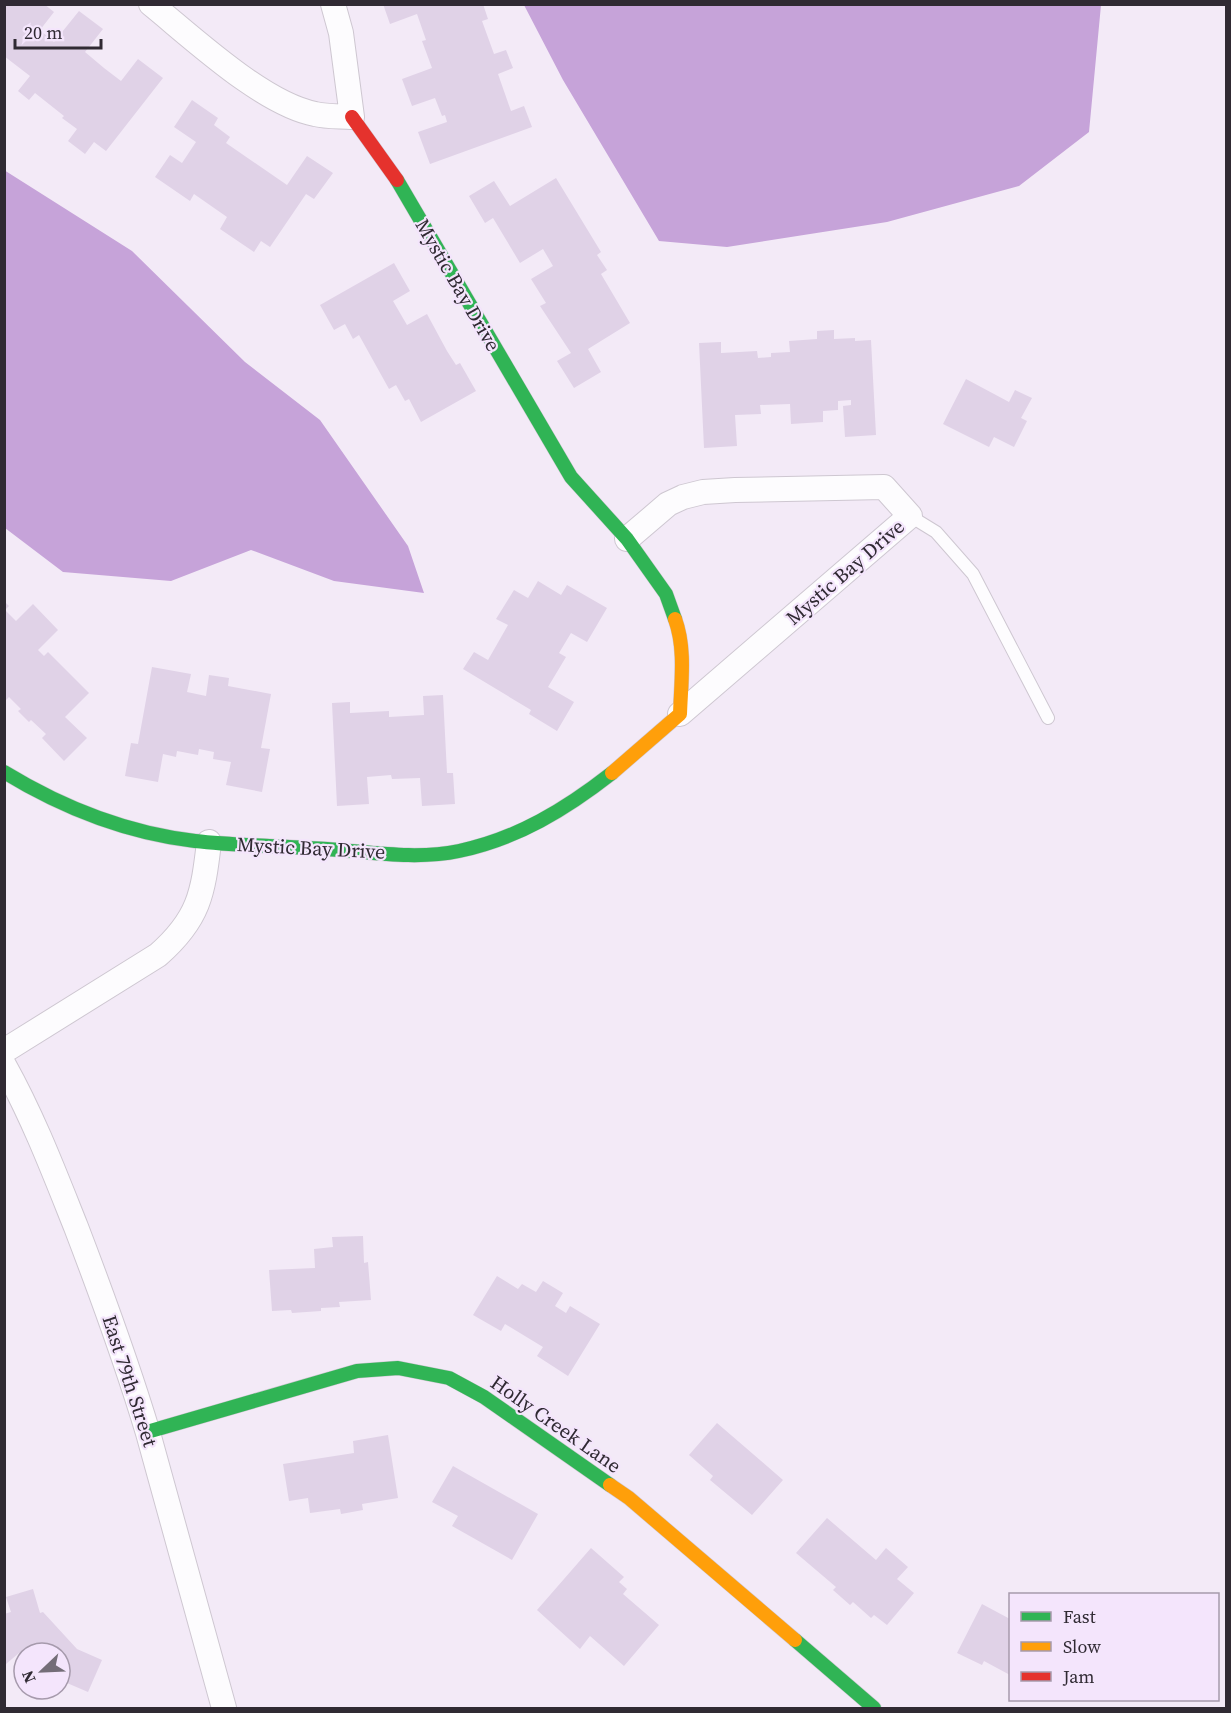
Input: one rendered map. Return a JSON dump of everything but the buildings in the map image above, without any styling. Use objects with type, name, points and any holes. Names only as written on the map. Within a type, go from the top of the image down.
[{"type":"street","points":[[151,4],[243,78],[283,102],[316,115],[352,117],[341,33],[333,4]]},
{"type":"street","name":"Mystic Bay Drive","points":[[352,117],[388,165],[571,477],[627,539],[666,594],[680,633],[682,667],[680,714]]},
{"type":"street","name":"Mystic Bay Drive","points":[[4,1051],[158,955],[173,942],[186,926],[197,904],[205,878],[209,842],[417,854],[458,851],[513,834],[561,810],[604,778],[910,516],[884,487],[703,492],[678,499],[657,512],[627,539]]},
{"type":"street","points":[[4,772],[68,807],[124,827],[209,842]]},
{"type":"street","name":"East 79th Street","points":[[4,1065],[33,1120],[96,1278],[147,1432],[224,1708]]},
{"type":"street","name":"Holly Creek Lane","points":[[147,1432],[357,1371],[398,1368],[449,1378],[484,1397],[629,1498],[874,1708]]},
{"type":"lane","points":[[910,516],[936,532],[973,574],[1048,718]]},
{"type":"shaded area","points":[[524,5],[1101,5],[1089,132],[1019,186],[887,222],[727,247],[659,241],[563,80]]},
{"type":"shaded area","points":[[4,170],[132,251],[245,362],[320,420],[408,546],[424,593],[334,581],[251,550],[171,581],[63,572],[5,528]]},
{"type":"traffic: fast","points":[[397,180],[571,477],[627,539],[666,594],[675,619]]},
{"type":"traffic: fast","points":[[4,772],[72,808],[145,832],[228,844],[410,855],[459,851],[521,831],[577,799],[612,773]]},
{"type":"traffic: fast","points":[[147,1432],[357,1371],[398,1368],[449,1378],[484,1397],[610,1485]]},
{"type":"traffic: fast","points":[[795,1640],[874,1708]]},
{"type":"traffic: slow","points":[[612,773],[680,714],[682,654],[675,619]]},
{"type":"traffic: slow","points":[[610,1485],[629,1498],[795,1640]]},
{"type":"traffic: jam","points":[[352,117],[397,180]]}]
